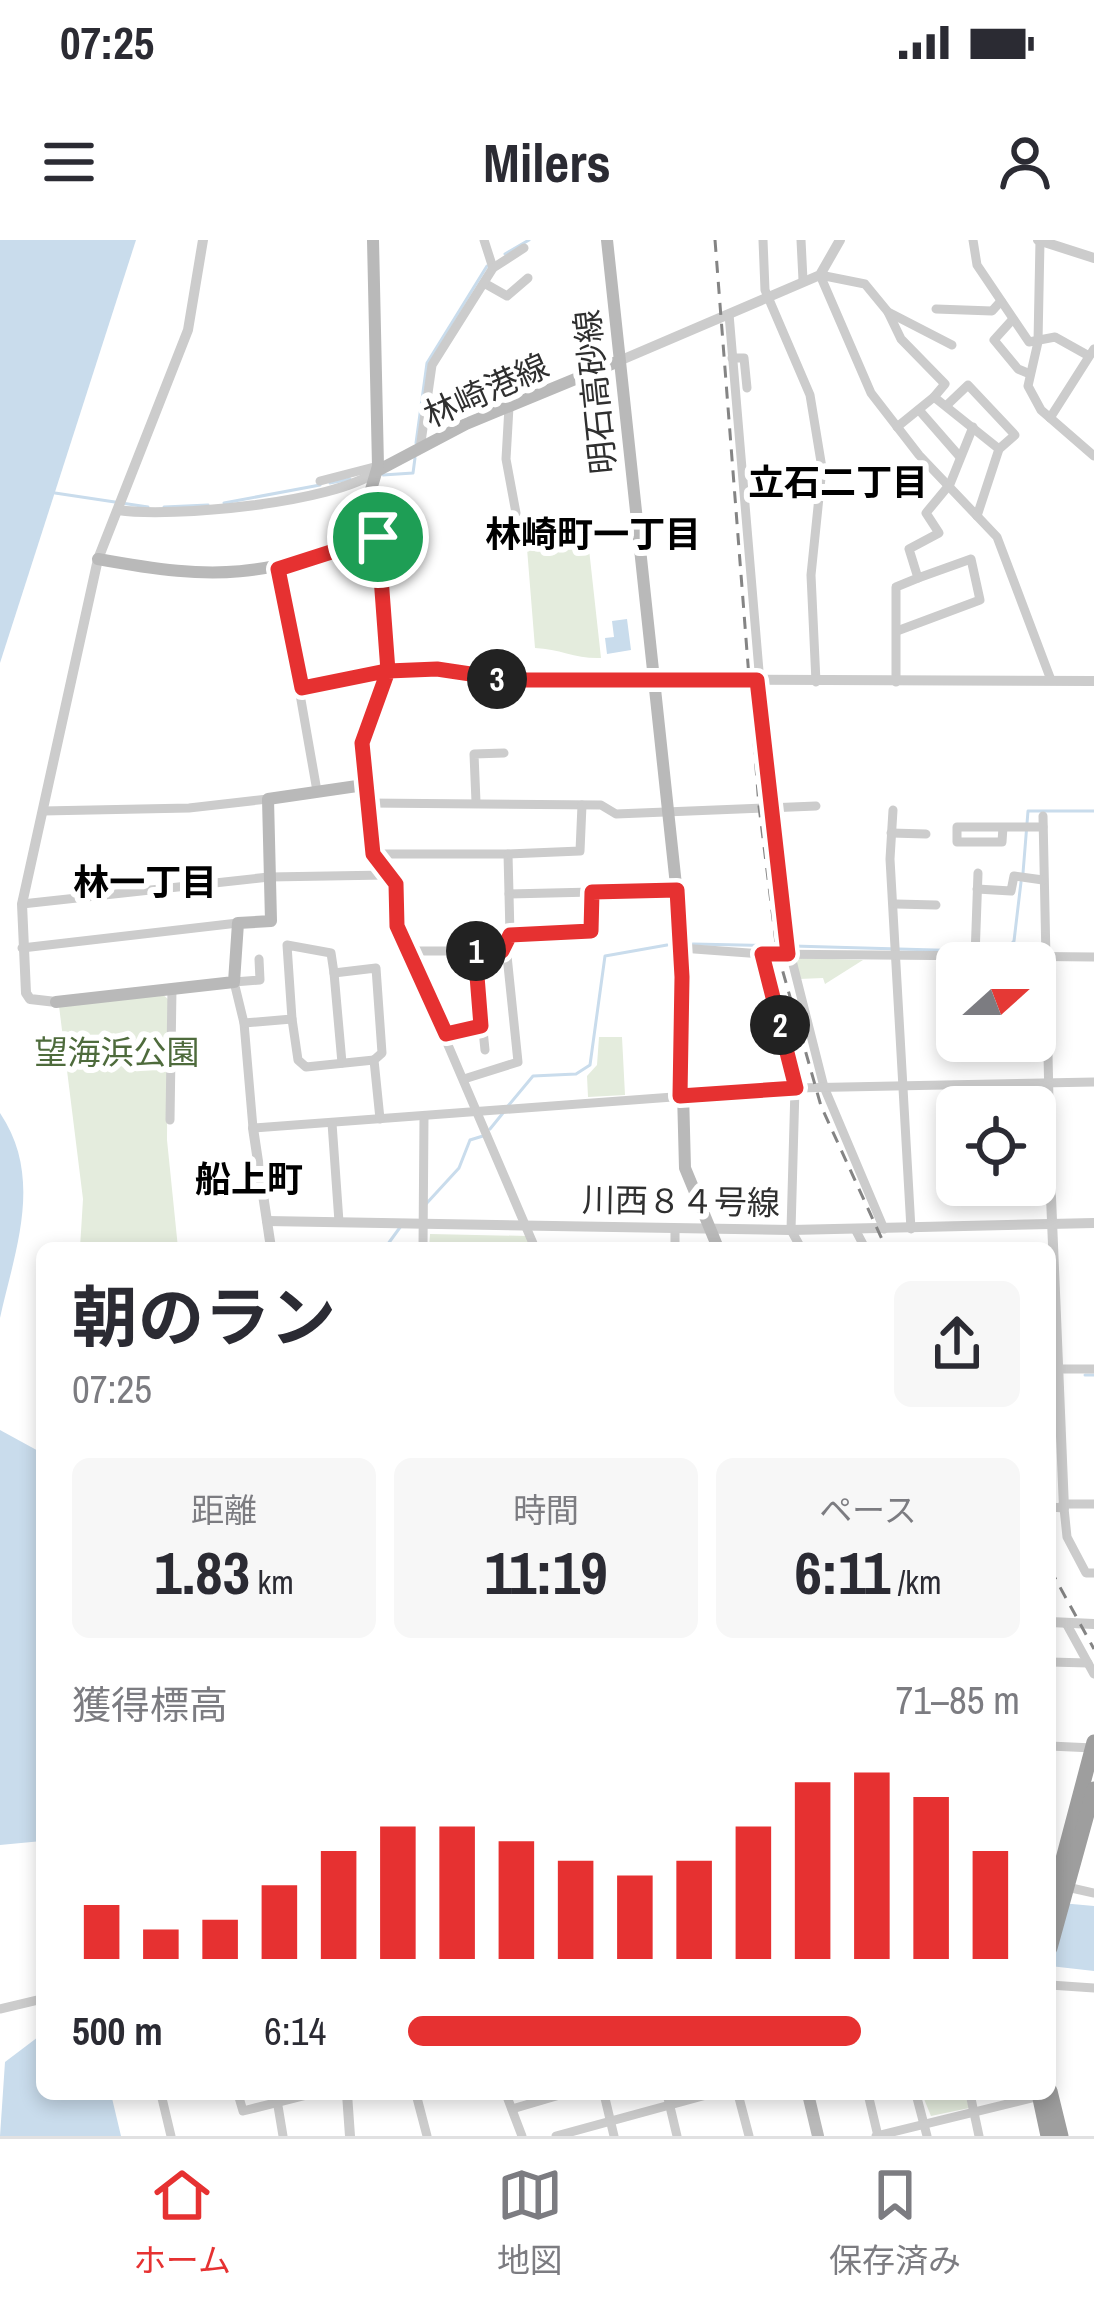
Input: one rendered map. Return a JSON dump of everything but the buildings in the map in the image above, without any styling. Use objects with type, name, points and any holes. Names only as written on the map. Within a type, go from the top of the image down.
[{"type":"highway","points":[[1056,1867],[1093,1745]]},
{"type":"highway","points":[[1059,1895],[1094,1790]]},
{"type":"highway","points":[[1044,2100],[1048,2136]]},
{"type":"highway","points":[[1046,2100],[1061,2136]]},
{"type":"main road","points":[[56,1001],[234,982],[238,923],[271,921],[268,799],[364,785],[362,743],[388,671],[370,493],[374,474],[374,240]]},
{"type":"main road","name":"明石高砂線","points":[[607,240],[677,890],[680,1096],[686,1168],[715,1242]]},
{"type":"main road","name":"林崎港線","points":[[374,474],[509,406],[619,361]]},
{"type":"main road","points":[[98,559],[225,576],[278,569],[378,537]]},
{"type":"main road","points":[[809,2100],[818,2136]]},
{"type":"street","points":[[56,1001],[30,999],[26,993],[22,904],[98,559],[188,330],[203,240]]},
{"type":"street","points":[[484,240],[493,268]]},
{"type":"street","points":[[763,240],[769,297],[810,395],[822,468],[811,575],[816,682]]},
{"type":"street","points":[[802,240],[803,280]]},
{"type":"street","points":[[820,275],[840,240]]},
{"type":"street","points":[[973,240],[977,265],[1029,342],[1055,337],[1092,352],[1050,418]]},
{"type":"street","points":[[1094,258],[1039,240],[1038,342],[1030,374],[1034,400],[1094,456]]},
{"type":"street","points":[[420,449],[432,365],[493,268],[524,248]]},
{"type":"street","points":[[619,361],[803,280],[820,275],[865,284],[902,339],[945,384],[897,427]]},
{"type":"street","points":[[820,275],[871,393],[1008,557],[1051,680]]},
{"type":"street","points":[[484,283],[507,296],[528,278]]},
{"type":"street","points":[[936,309],[992,310],[1001,302]]},
{"type":"street","points":[[888,312],[952,345]]},
{"type":"street","points":[[729,314],[767,806],[788,954],[824,1087],[884,1229]]},
{"type":"street","points":[[1013,319],[994,340],[1018,369],[1030,374]]},
{"type":"street","points":[[733,358],[744,358],[747,388]]},
{"type":"street","points":[[947,405],[968,385],[1015,435],[998,449],[977,515]]},
{"type":"street","points":[[934,397],[998,449]]},
{"type":"street","points":[[509,406],[506,459],[516,513]]},
{"type":"street","points":[[919,410],[961,457]]},
{"type":"street","points":[[918,578],[909,549],[939,533],[926,513],[950,484],[973,428]]},
{"type":"street","points":[[320,481],[374,474]]},
{"type":"street","name":"林崎港線","points":[[120,504],[152,515],[205,510],[374,474]]},
{"type":"street","points":[[896,682],[896,587],[971,559],[980,600],[897,632]]},
{"type":"street","points":[[278,569],[317,791]]},
{"type":"street","points":[[302,688],[388,671],[437,669],[511,680],[1094,681]]},
{"type":"street","points":[[476,802],[474,754],[504,753]]},
{"type":"street","points":[[364,785],[373,854],[380,869],[391,874]]},
{"type":"street","points":[[43,811],[188,808],[268,799]]},
{"type":"street","points":[[367,803],[582,805],[616,814],[816,806]]},
{"type":"street","points":[[373,854],[580,850],[582,805]]},
{"type":"street","points":[[892,810],[911,1229]]},
{"type":"street","points":[[1003,827],[1003,842],[956,842],[957,827],[1043,822],[1045,942]]},
{"type":"street","points":[[891,833],[926,834]]},
{"type":"street","points":[[464,1079],[518,1062],[508,940],[508,854]]},
{"type":"street","points":[[22,904],[269,877],[391,874]]},
{"type":"street","points":[[391,874],[397,926],[533,1242]]},
{"type":"street","points":[[975,942],[978,874]]},
{"type":"street","points":[[977,889],[1011,891],[1014,876],[1043,880]]},
{"type":"street","points":[[509,893],[677,890]]},
{"type":"street","points":[[508,940],[591,931],[592,892]]},
{"type":"street","points":[[896,904],[936,905]]},
{"type":"street","points":[[22,948],[238,923]]},
{"type":"street","points":[[410,951],[502,951],[508,940]]},
{"type":"street","points":[[334,973],[376,968],[382,1053],[374,1060],[342,1063],[306,1066],[298,1060],[287,945],[331,953],[342,1063]]},
{"type":"street","points":[[681,948],[762,954],[936,950]]},
{"type":"street","points":[[475,951],[484,1050]]},
{"type":"street","points":[[762,954],[796,1088],[791,1230],[798,1242]]},
{"type":"street","points":[[1056,958],[1094,957]]},
{"type":"street","points":[[260,959],[260,980],[234,982],[244,1023],[270,1242]]},
{"type":"street","points":[[170,1120],[172,989]]},
{"type":"street","points":[[244,1023],[292,1019]]},
{"type":"street","points":[[446,1034],[481,1026]]},
{"type":"street","points":[[374,1060],[380,1119]]},
{"type":"street","points":[[1047,1062],[1048,1086]]},
{"type":"street","points":[[253,1128],[796,1088],[1094,1082]]},
{"type":"street","points":[[420,1242],[412,1223],[424,1117]]},
{"type":"street","points":[[332,1123],[339,1222]]},
{"type":"street","points":[[1052,1206],[1054,1242]]},
{"type":"street","name":"川西８４号線","points":[[267,1220],[791,1230],[1094,1223]]},
{"type":"street","points":[[674,1242],[675,1228]]},
{"type":"street","points":[[855,1229],[862,1242]]},
{"type":"street","points":[[1056,1298],[1059,1506],[1067,1538],[1087,1573],[1094,1573]]},
{"type":"street","points":[[1059,1370],[1094,1369]]},
{"type":"street","points":[[1059,1506],[1094,1504]]},
{"type":"street","points":[[1057,1622],[1094,1624]]},
{"type":"street","points":[[1057,1622],[1094,1674]]},
{"type":"street","points":[[1056,1662],[1088,1663]]},
{"type":"street","points":[[1056,1746],[1093,1745]]},
{"type":"street","points":[[1059,1895],[1094,1893]]},
{"type":"street","points":[[1056,1985],[1094,1988]]},
{"type":"street","points":[[0,2009],[36,2000]]},
{"type":"street","points":[[162,2100],[171,2136]]},
{"type":"street","points":[[240,2100],[243,2111],[272,2100]]},
{"type":"street","points":[[277,2100],[283,2136]]},
{"type":"street","points":[[347,2100],[350,2136]]},
{"type":"street","points":[[418,2100],[427,2136]]},
{"type":"street","points":[[508,2100],[522,2136]]},
{"type":"street","points":[[512,2109],[543,2100]]},
{"type":"street","points":[[605,2100],[614,2136]]},
{"type":"street","points":[[556,2136],[665,2100]]},
{"type":"street","points":[[668,2100],[677,2136]]},
{"type":"street","points":[[739,2100],[748,2136]]},
{"type":"street","points":[[869,2100],[877,2136],[925,2130],[1020,2100]]},
{"type":"street","points":[[918,2100],[925,2130]]},
{"type":"street","points":[[971,2100],[980,2136]]},
{"type":"green space","points":[[537,531],[587,531],[601,658],[535,648],[526,536],[536,536]]},
{"type":"green space","points":[[796,960],[863,960],[825,984],[823,978],[799,979]]},
{"type":"green space","name":"望海浜公園","points":[[162,994],[168,999],[167,1140],[177,1242],[80,1242],[83,1199],[59,1006]]},
{"type":"green space","points":[[599,1037],[622,1037],[625,1095],[588,1097],[587,1076],[597,1065]]},
{"type":"green space","points":[[430,1234],[527,1236],[530,1242],[429,1242]]},
{"type":"green space","points":[[924,2100],[967,2100],[969,2108],[931,2116]]},
{"type":"water","points":[[0,240],[136,240],[0,663]]},
{"type":"water","points":[[627,619],[631,650],[607,654],[605,638],[614,637],[612,621]]},
{"type":"water","points":[[0,1113],[21,1163],[23,1188],[18,1240],[0,1318]]},
{"type":"water","points":[[0,1430],[36,1450],[36,1842],[0,1845]]},
{"type":"water","points":[[1056,1903],[1094,1906],[1094,1971],[1056,1967]]},
{"type":"water","points":[[36,2039],[36,2100],[112,2100],[121,2136],[0,2136],[5,2062]]},
{"type":"waterway","points":[[505,254],[529,240]]},
{"type":"waterway","points":[[416,443],[427,363],[487,266]]},
{"type":"waterway","points":[[383,475],[413,473],[415,458]]},
{"type":"waterway","points":[[330,483],[350,479]]},
{"type":"waterway","points":[[224,503],[320,485]]},
{"type":"waterway","points":[[55,493],[148,507]]},
{"type":"waterway","points":[[164,507],[208,505]]},
{"type":"waterway","points":[[1023,873],[1028,811],[1094,811]]},
{"type":"waterway","points":[[1013,942],[1021,882]]},
{"type":"waterway","points":[[693,944],[784,946]]},
{"type":"waterway","points":[[508,1106],[533,1076],[576,1074],[590,1065],[605,956],[667,945]]},
{"type":"waterway","points":[[793,946],[936,950]]},
{"type":"waterway","points":[[490,1129],[503,1113]]},
{"type":"waterway","points":[[426,1204],[459,1168],[470,1140],[483,1136]]},
{"type":"waterway","points":[[389,1242],[401,1226]]},
{"type":"waterway","points":[[1085,1375],[1094,1375]]},
{"type":"railway","points":[[715,240],[759,806],[777,951],[821,1106],[883,1242]]},
{"type":"railway","points":[[1056,1580],[1094,1649]]},
{"type":"district","name":"立石二丁目","points":[[838,482]]},
{"type":"district","name":"林崎町一丁目","points":[[593,534]]},
{"type":"district","name":"林一丁目","points":[[145,882]]},
{"type":"district","name":"船上町","points":[[249,1179]]},
{"type":"route","points":[[378,537],[278,569],[302,688],[388,671],[437,669],[465,677],[511,680],[757,680],[778,909],[788,954],[762,954],[796,1088],[680,1096],[682,977],[677,890],[592,892],[591,931],[510,935],[502,951],[475,951],[481,1026],[446,1034],[397,926],[396,884],[373,854],[362,743],[388,671],[378,537]]}]
